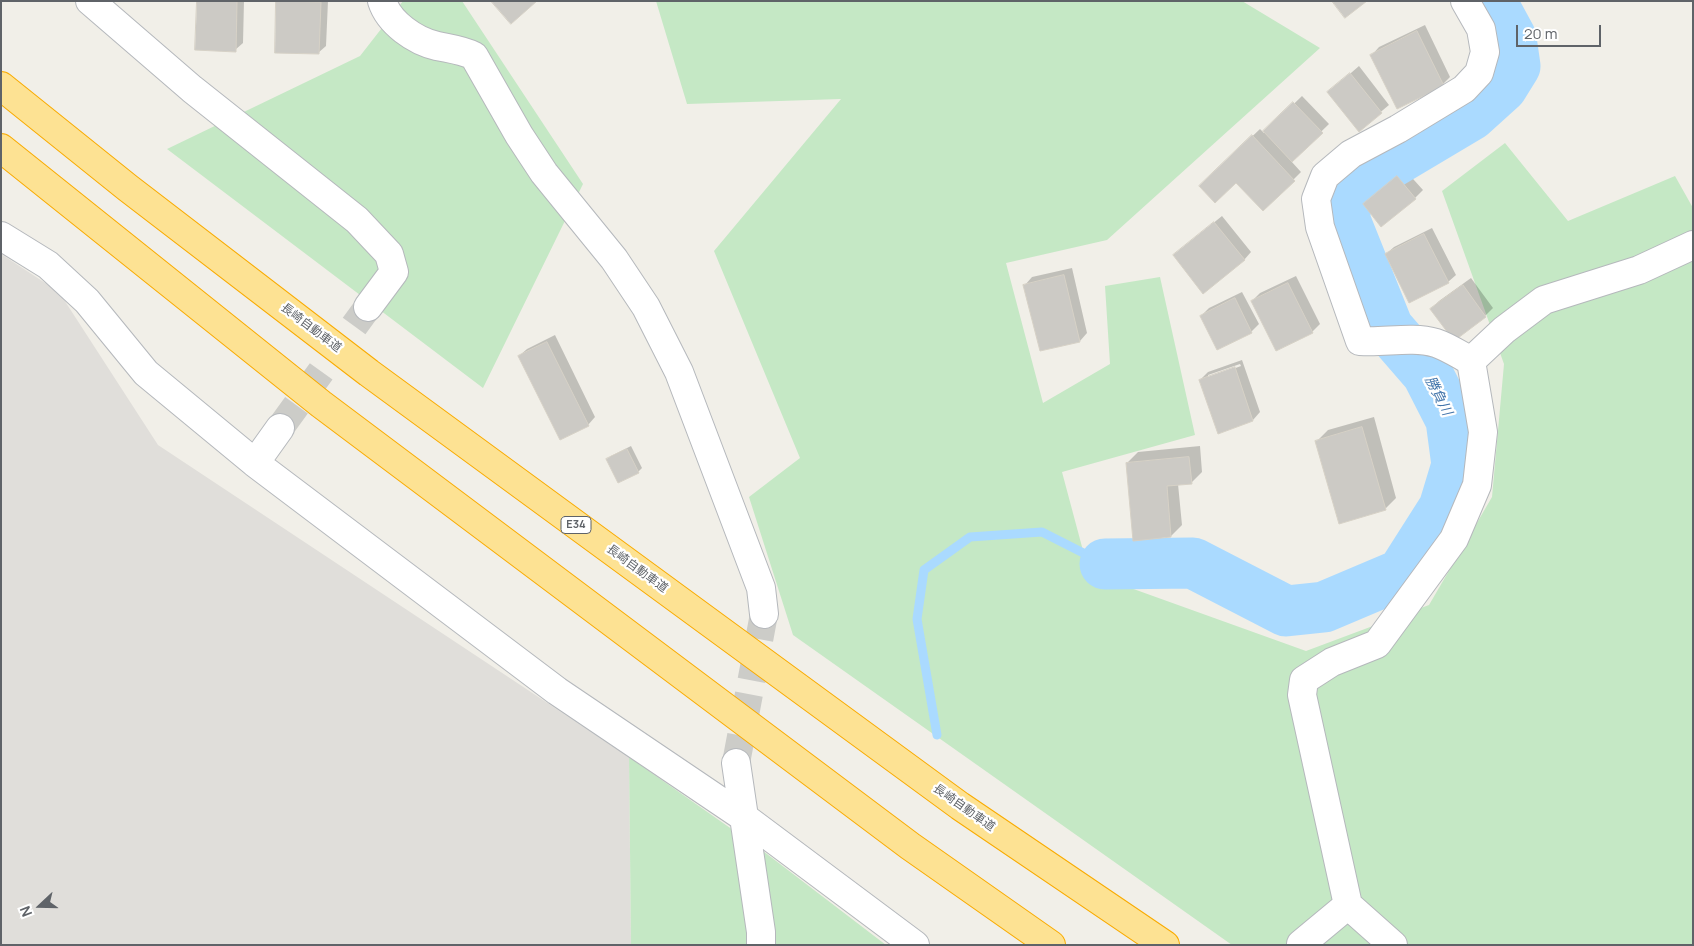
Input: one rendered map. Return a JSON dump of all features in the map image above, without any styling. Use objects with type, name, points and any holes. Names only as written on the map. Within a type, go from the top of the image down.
[{"type":"highway","name":"長崎自動車道","points":[[1,86],[128,188],[370,373],[960,806],[1165,945]]},
{"type":"highway","points":[[1,148],[321,404],[910,846],[1051,945]]},
{"type":"street","points":[[90,1],[192,89],[357,220],[389,254],[394,272],[368,307]]},
{"type":"street","points":[[382,1],[385,9],[398,26],[435,45],[463,50],[474,56],[519,135],[544,173],[614,259],[646,307],[679,372],[761,588],[764,614]]},
{"type":"street","points":[[1465,1],[1481,30],[1485,52],[1479,73],[1464,89],[1398,130],[1351,154],[1325,176],[1316,199],[1320,227],[1360,341],[1415,340],[1436,343],[1472,361]]},
{"type":"street","points":[[1,236],[48,265],[87,301],[146,373],[255,463],[557,691],[745,818],[915,945]]},
{"type":"street","points":[[1472,361],[1504,330],[1544,300],[1639,270],[1693,245]]},
{"type":"street","points":[[1393,945],[1348,905],[1302,694],[1304,680],[1332,662],[1377,644],[1454,539],[1478,485],[1483,432],[1472,361]]},
{"type":"street","points":[[255,463],[280,428]]},
{"type":"street","points":[[736,763],[761,932],[761,945]]},
{"type":"street","points":[[1301,944],[1348,905]]},
{"type":"shaded area","points":[[1,254],[59,292],[158,445],[629,757],[631,945],[1,945]]},
{"type":"green space","points":[[403,1],[462,1],[583,184],[483,388],[167,149],[360,56]]},
{"type":"green space","points":[[656,1],[1242,1],[1320,48],[1107,240],[1006,263],[1043,403],[1110,364],[1105,286],[1160,277],[1195,435],[1062,472],[1089,573],[1306,651],[1429,605],[1492,497],[1504,364],[1442,191],[1505,143],[1568,221],[1675,176],[1693,208],[1693,945],[1232,945],[793,635],[749,497],[800,458],[714,251],[841,99],[687,104]]},
{"type":"green space","points":[[629,757],[763,851],[886,945],[631,945]]},
{"type":"building","points":[[197,1],[237,1],[236,52],[195,50]]},
{"type":"building","points":[[276,1],[321,2],[319,54],[275,53]]},
{"type":"building","points":[[491,1],[537,1],[511,24]]},
{"type":"building","points":[[1332,1],[1367,1],[1345,18]]},
{"type":"building","points":[[1417,31],[1444,86],[1397,109],[1370,55]]},
{"type":"building","points":[[1350,73],[1382,113],[1359,132],[1327,92]]},
{"type":"building","points":[[1293,102],[1323,133],[1292,162],[1263,131]]},
{"type":"building","points":[[1252,135],[1295,181],[1263,211],[1236,183],[1215,203],[1199,186]]},
{"type":"building","points":[[1397,176],[1416,199],[1381,227],[1363,204]]},
{"type":"building","points":[[1214,222],[1245,260],[1203,294],[1173,255]]},
{"type":"building","points":[[1424,234],[1449,283],[1409,303],[1385,254]]},
{"type":"building","points":[[1064,275],[1080,342],[1040,351],[1023,285]]},
{"type":"building","points":[[1288,283],[1313,333],[1276,351],[1251,301]]},
{"type":"building","points":[[1463,285],[1486,317],[1454,341],[1430,309]]},
{"type":"building","points":[[1235,298],[1252,333],[1217,350],[1200,316]]},
{"type":"building","points":[[547,342],[589,426],[560,440],[518,356]]},
{"type":"building","points":[[1235,367],[1253,421],[1218,434],[1199,380]]},
{"type":"building","points":[[1362,427],[1386,510],[1339,524],[1315,441]]},
{"type":"building","points":[[627,449],[639,473],[618,483],[606,459]]},
{"type":"building","points":[[1189,457],[1192,484],[1167,486],[1171,537],[1133,541],[1126,463]]},
{"type":"waterway","name":"勝負川","points":[[1105,564],[1193,563],[1286,611],[1324,607],[1402,574],[1444,508],[1457,465],[1451,420],[1427,373],[1388,328],[1344,218],[1349,193],[1382,168],[1471,115],[1502,87],[1515,66],[1511,38],[1491,1]]},
{"type":"waterway","points":[[937,735],[917,619],[924,570],[970,537],[1042,532],[1105,564]]},
{"type":"tunnel","points":[[280,428],[368,307]]},
{"type":"tunnel","points":[[736,763],[764,614]]}]
